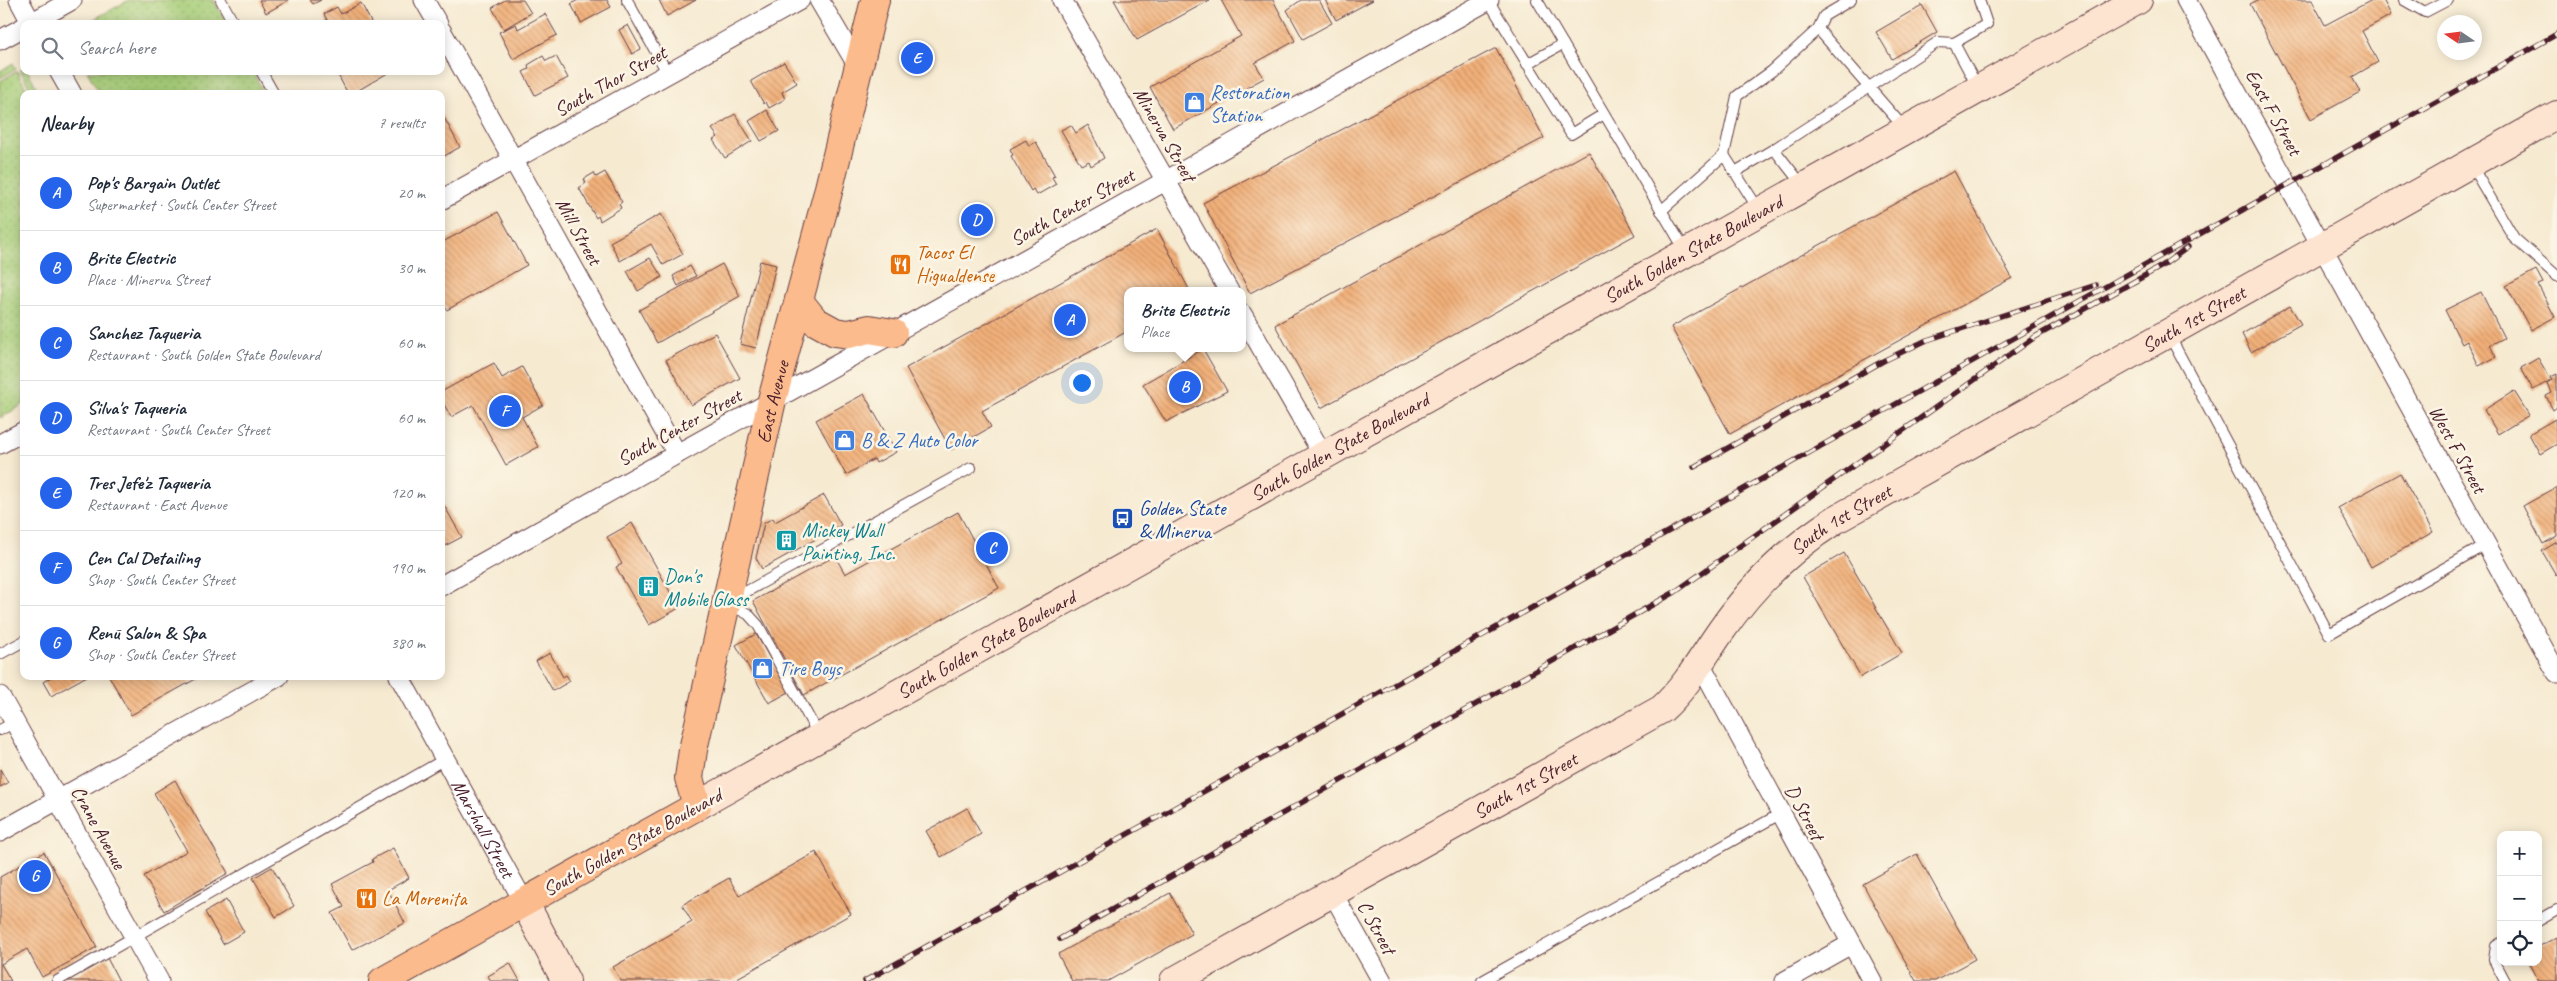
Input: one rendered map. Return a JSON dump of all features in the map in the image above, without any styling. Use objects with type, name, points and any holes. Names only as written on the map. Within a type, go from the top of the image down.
[{"type":"main road","name":"East Avenue","points":[[696,806],[689,783],[690,766],[726,602],[772,400],[875,0]]},
{"type":"main road","points":[[799,301],[815,321],[835,332],[849,334],[868,329],[893,333]]},
{"type":"main road","name":"South Golden State Boulevard","points":[[384,981],[696,806]]},
{"type":"street","points":[[19,0],[27,20]]},
{"type":"street","points":[[36,20],[72,0]]},
{"type":"street","points":[[424,0],[436,20]]},
{"type":"street","name":"South Thor Street","points":[[445,198],[800,0]]},
{"type":"street","points":[[819,0],[859,68]]},
{"type":"street","name":"Minerva Street","points":[[1062,0],[1227,287]]},
{"type":"street","name":"South Center Street","points":[[445,584],[1489,0]]},
{"type":"street","name":"South Golden State Boulevard","points":[[696,806],[2138,0]]},
{"type":"street","name":"East F Street","points":[[2186,0],[2321,246]]},
{"type":"street","points":[[0,40],[20,29]]},
{"type":"street","name":"Mill Street","points":[[445,37],[677,454]]},
{"type":"street","points":[[61,75],[70,90]]},
{"type":"street","name":"South 1st Street","points":[[1174,981],[1648,718],[1674,698],[1750,592],[1806,539],[1835,520],[2470,162],[2557,115]]},
{"type":"street","name":"West F Street","points":[[2321,246],[2557,673]]},
{"type":"street","points":[[1246,321],[1323,455]]},
{"type":"street","points":[[0,444],[20,433]]},
{"type":"street","name":"D Street","points":[[1700,664],[1872,981]]},
{"type":"street","points":[[0,832],[272,680]]},
{"type":"street","name":"Marshall Street","points":[[401,680],[566,981]]},
{"type":"street","name":"Crane Avenue","points":[[0,696],[7,726],[58,800],[159,981]]},
{"type":"street","name":"C Street","points":[[1333,894],[1382,981]]},
{"type":"street","points":[[1785,981],[1851,944]]},
{"type":"lane","points":[[221,0],[232,20]]},
{"type":"lane","points":[[627,0],[668,74]]},
{"type":"lane","points":[[1489,0],[1571,134],[1604,114]]},
{"type":"lane","points":[[1537,0],[1686,252]]},
{"type":"lane","points":[[1661,211],[1724,155],[1737,96],[1772,71],[1818,29],[1824,16],[1851,0]]},
{"type":"lane","points":[[1735,172],[1774,149],[1938,42],[1954,43],[1987,24],[1979,0]]},
{"type":"lane","points":[[2404,0],[2425,12],[2448,0]]},
{"type":"lane","points":[[1818,29],[1906,130]]},
{"type":"lane","points":[[1954,43],[1978,89]]},
{"type":"lane","points":[[1528,64],[1563,44]]},
{"type":"lane","points":[[263,75],[272,90]]},
{"type":"lane","points":[[1774,149],[1804,186]]},
{"type":"lane","points":[[1724,155],[1760,211]]},
{"type":"lane","points":[[2470,162],[2514,238],[2557,276]]},
{"type":"lane","points":[[2168,333],[2329,634],[2485,545]]},
{"type":"lane","points":[[726,602],[971,468]]},
{"type":"lane","points":[[726,602],[748,614],[758,625],[819,737]]},
{"type":"lane","points":[[0,654],[20,643]]},
{"type":"lane","points":[[57,981],[445,759]]},
{"type":"lane","points":[[1482,981],[1780,814]]},
{"type":"lane","points":[[2542,919],[2557,910]]},
{"type":"lane","points":[[2497,945],[2494,960],[2497,966]]},
{"type":"lane","points":[[2497,966],[2505,981]]},
{"type":"green space","points":[[129,0],[214,0],[225,20],[92,20]]},
{"type":"green space","points":[[13,63],[16,69],[0,78],[0,71]]},
{"type":"green space","points":[[17,71],[27,90],[20,90],[20,406],[0,418],[0,81]]},
{"type":"green space","points":[[23,75],[30,75],[38,90],[31,90]]},
{"type":"green space","points":[[89,75],[254,75],[263,90],[98,90]]},
{"type":"building","points":[[259,0],[289,0],[266,13]]},
{"type":"building","points":[[310,0],[321,0],[313,4]]},
{"type":"building","points":[[505,0],[523,0],[531,13],[504,29],[492,8]]},
{"type":"building","points":[[578,0],[607,0],[611,7],[581,23],[571,4]]},
{"type":"building","points":[[659,0],[696,0],[667,16]]},
{"type":"building","points":[[1114,0],[1210,0],[1137,40]]},
{"type":"building","points":[[1221,0],[1273,0],[1295,41],[1255,63],[1264,78],[1173,129],[1150,87],[1241,36]]},
{"type":"building","points":[[1301,0],[1319,0],[1332,23],[1303,39],[1287,10]]},
{"type":"building","points":[[1325,0],[1373,0],[1336,20]]},
{"type":"building","points":[[2258,0],[2312,0],[2325,25],[2372,0],[2383,0],[2391,15],[2362,31],[2378,62],[2352,77],[2360,92],[2311,119],[2250,4]]},
{"type":"building","points":[[361,3],[370,20],[327,20],[324,14],[337,7],[341,14]]},
{"type":"building","points":[[1922,5],[1937,32],[1892,59],[1876,32]]},
{"type":"building","points":[[545,14],[557,35],[513,59],[499,32],[516,24],[518,29]]},
{"type":"building","points":[[628,25],[641,49],[632,54],[619,30]]},
{"type":"building","points":[[1496,48],[1544,138],[1250,293],[1203,203]]},
{"type":"building","points":[[543,56],[546,61],[556,56],[568,78],[535,95],[523,72],[529,69],[528,65]]},
{"type":"building","points":[[784,62],[797,83],[782,92],[785,99],[769,108],[766,102],[764,104],[751,81]]},
{"type":"building","points":[[338,75],[384,75],[359,90],[346,90]]},
{"type":"building","points":[[767,110],[779,131],[761,141],[749,121]]},
{"type":"building","points":[[735,114],[752,141],[725,158],[713,140],[718,137],[712,129]]},
{"type":"building","points":[[445,119],[460,147],[445,156]]},
{"type":"building","points":[[1071,125],[1076,133],[1088,125],[1104,158],[1091,166],[1089,161],[1081,165],[1061,130]]},
{"type":"building","points":[[1026,140],[1029,146],[1036,142],[1055,176],[1052,177],[1056,184],[1037,195],[1033,189],[1031,191],[1011,156],[1013,155],[1010,149]]},
{"type":"building","points":[[1589,152],[1635,235],[1321,408],[1275,325]]},
{"type":"building","points":[[1954,171],[2012,278],[1730,434],[1671,327]]},
{"type":"building","points":[[605,172],[622,202],[619,204],[621,208],[600,221],[598,216],[596,218],[579,188],[586,183],[584,179],[594,173],[596,177]]},
{"type":"building","points":[[498,212],[527,265],[447,310],[445,307],[445,241]]},
{"type":"building","points":[[661,214],[683,254],[663,265],[651,244],[620,261],[610,242]]},
{"type":"building","points":[[1157,229],[1188,287],[1124,287],[1124,333],[982,411],[991,427],[951,450],[906,368]]},
{"type":"building","points":[[650,258],[662,277],[638,291],[627,271]]},
{"type":"building","points":[[760,261],[776,265],[756,348],[740,344]]},
{"type":"building","points":[[722,264],[740,296],[657,343],[639,310]]},
{"type":"building","points":[[690,266],[696,276],[678,286],[673,276]]},
{"type":"building","points":[[2536,270],[2543,283],[2538,285],[2555,317],[2531,330],[2506,286]]},
{"type":"building","points":[[2481,292],[2504,338],[2490,345],[2496,357],[2479,366],[2467,341],[2462,344],[2445,310]]},
{"type":"building","points":[[2290,306],[2301,324],[2251,352],[2242,334]]},
{"type":"building","points":[[715,333],[740,378],[691,405],[666,360]]},
{"type":"building","points":[[1198,352],[1205,352],[1227,391],[1166,422],[1143,384]]},
{"type":"building","points":[[2538,358],[2551,380],[2533,390],[2521,368]]},
{"type":"building","points":[[494,363],[502,378],[522,367],[543,405],[522,417],[538,447],[506,465],[473,405],[451,417],[445,406],[445,390]]},
{"type":"building","points":[[2557,374],[2557,407],[2553,410],[2546,396],[2552,393],[2548,383],[2553,380],[2551,377]]},
{"type":"building","points":[[2514,391],[2529,415],[2498,434],[2484,410]]},
{"type":"building","points":[[864,394],[896,452],[876,463],[874,459],[846,475],[816,420]]},
{"type":"building","points":[[2555,419],[2557,444],[2540,454],[2529,434]]},
{"type":"building","points":[[2400,473],[2433,532],[2371,567],[2338,508]]},
{"type":"building","points":[[2557,487],[2557,536],[2543,544],[2523,506]]},
{"type":"building","name":"Mickey Wall Painting, Inc.","points":[[824,495],[841,525],[762,569],[756,558],[764,523],[773,518],[775,522]]},
{"type":"building","points":[[445,507],[462,537],[445,546]]},
{"type":"building","points":[[958,512],[999,588],[804,695],[753,601],[835,556],[845,574]]},
{"type":"building","name":"Don's Mobile Glass","points":[[632,523],[679,608],[649,625],[616,567],[622,564],[607,537]]},
{"type":"building","points":[[2557,542],[2557,574],[2556,575],[2542,551]]},
{"type":"building","points":[[1844,553],[1902,653],[1861,677],[1803,577]]},
{"type":"building","name":"Tire Boys","points":[[756,634],[789,692],[769,703],[736,645]]},
{"type":"building","points":[[550,653],[563,677],[566,675],[570,681],[553,691],[536,661]]},
{"type":"building","points":[[46,680],[80,680],[51,696],[43,682]]},
{"type":"building","points":[[111,680],[194,680],[131,715]]},
{"type":"building","points":[[0,769],[8,783],[0,787]]},
{"type":"building","points":[[175,780],[228,873],[164,911],[144,876],[187,851],[154,793]]},
{"type":"building","points":[[967,808],[981,834],[941,857],[926,831]]},
{"type":"building","name":"La Morenita","points":[[393,848],[409,878],[388,890],[405,923],[352,950],[332,913],[344,907],[332,884],[373,862],[372,859]]},
{"type":"building","points":[[44,852],[97,947],[42,977],[27,949],[1,964],[11,981],[0,981],[0,877]]},
{"type":"building","points":[[816,852],[851,914],[732,981],[621,981],[613,967],[692,922],[682,905],[729,878],[739,896]]},
{"type":"building","points":[[1917,854],[1975,959],[1935,981],[1916,981],[1863,884]]},
{"type":"building","points":[[272,867],[294,906],[276,917],[253,878]]},
{"type":"building","points":[[1170,893],[1192,934],[1108,981],[1072,981],[1058,954]]},
{"type":"building","points":[[226,900],[244,932],[223,944],[205,912]]},
{"type":"building","points":[[2557,937],[2557,981],[2539,981],[2531,966],[2542,966],[2542,945]]},
{"type":"building","points":[[107,958],[119,981],[65,981]]},
{"type":"building","points":[[510,963],[520,981],[491,981],[488,976]]},
{"type":"railway","points":[[865,981],[2557,34]]},
{"type":"railway","points":[[1060,939],[1675,592],[2035,337],[2162,266],[2188,247]]},
{"type":"railway","points":[[1694,467],[1883,361],[1927,340],[2096,285]]},
{"type":"place","name":"Tres Jefe'z Taqueria","points":[[917,58]]},
{"type":"place","name":"Restoration Station","points":[[1194,103]]},
{"type":"place","name":"Silva's Taqueria","points":[[977,220]]},
{"type":"place","name":"Tacos El Higualdense","points":[[900,264]]},
{"type":"place","name":"Pop's Bargain Outlet","points":[[1070,320]]},
{"type":"place","name":"Brite Electric","points":[[1185,387]]},
{"type":"place","name":"Cen Cal Detailing","points":[[505,411]]},
{"type":"place","name":"B & Z Auto Color","points":[[845,440]]},
{"type":"place","name":"Golden State & Minerva","points":[[1123,519]]},
{"type":"place","name":"Mickey Wall Painting, Inc.","points":[[786,541]]},
{"type":"place","name":"Sanchez Taqueria","points":[[992,548]]},
{"type":"place","name":"Don's Mobile Glass","points":[[648,587]]},
{"type":"place","name":"Tire Boys","points":[[763,668]]},
{"type":"place","name":"Renū Salon & Spa","points":[[35,876]]},
{"type":"place","name":"La Morenita","points":[[366,898]]}]
